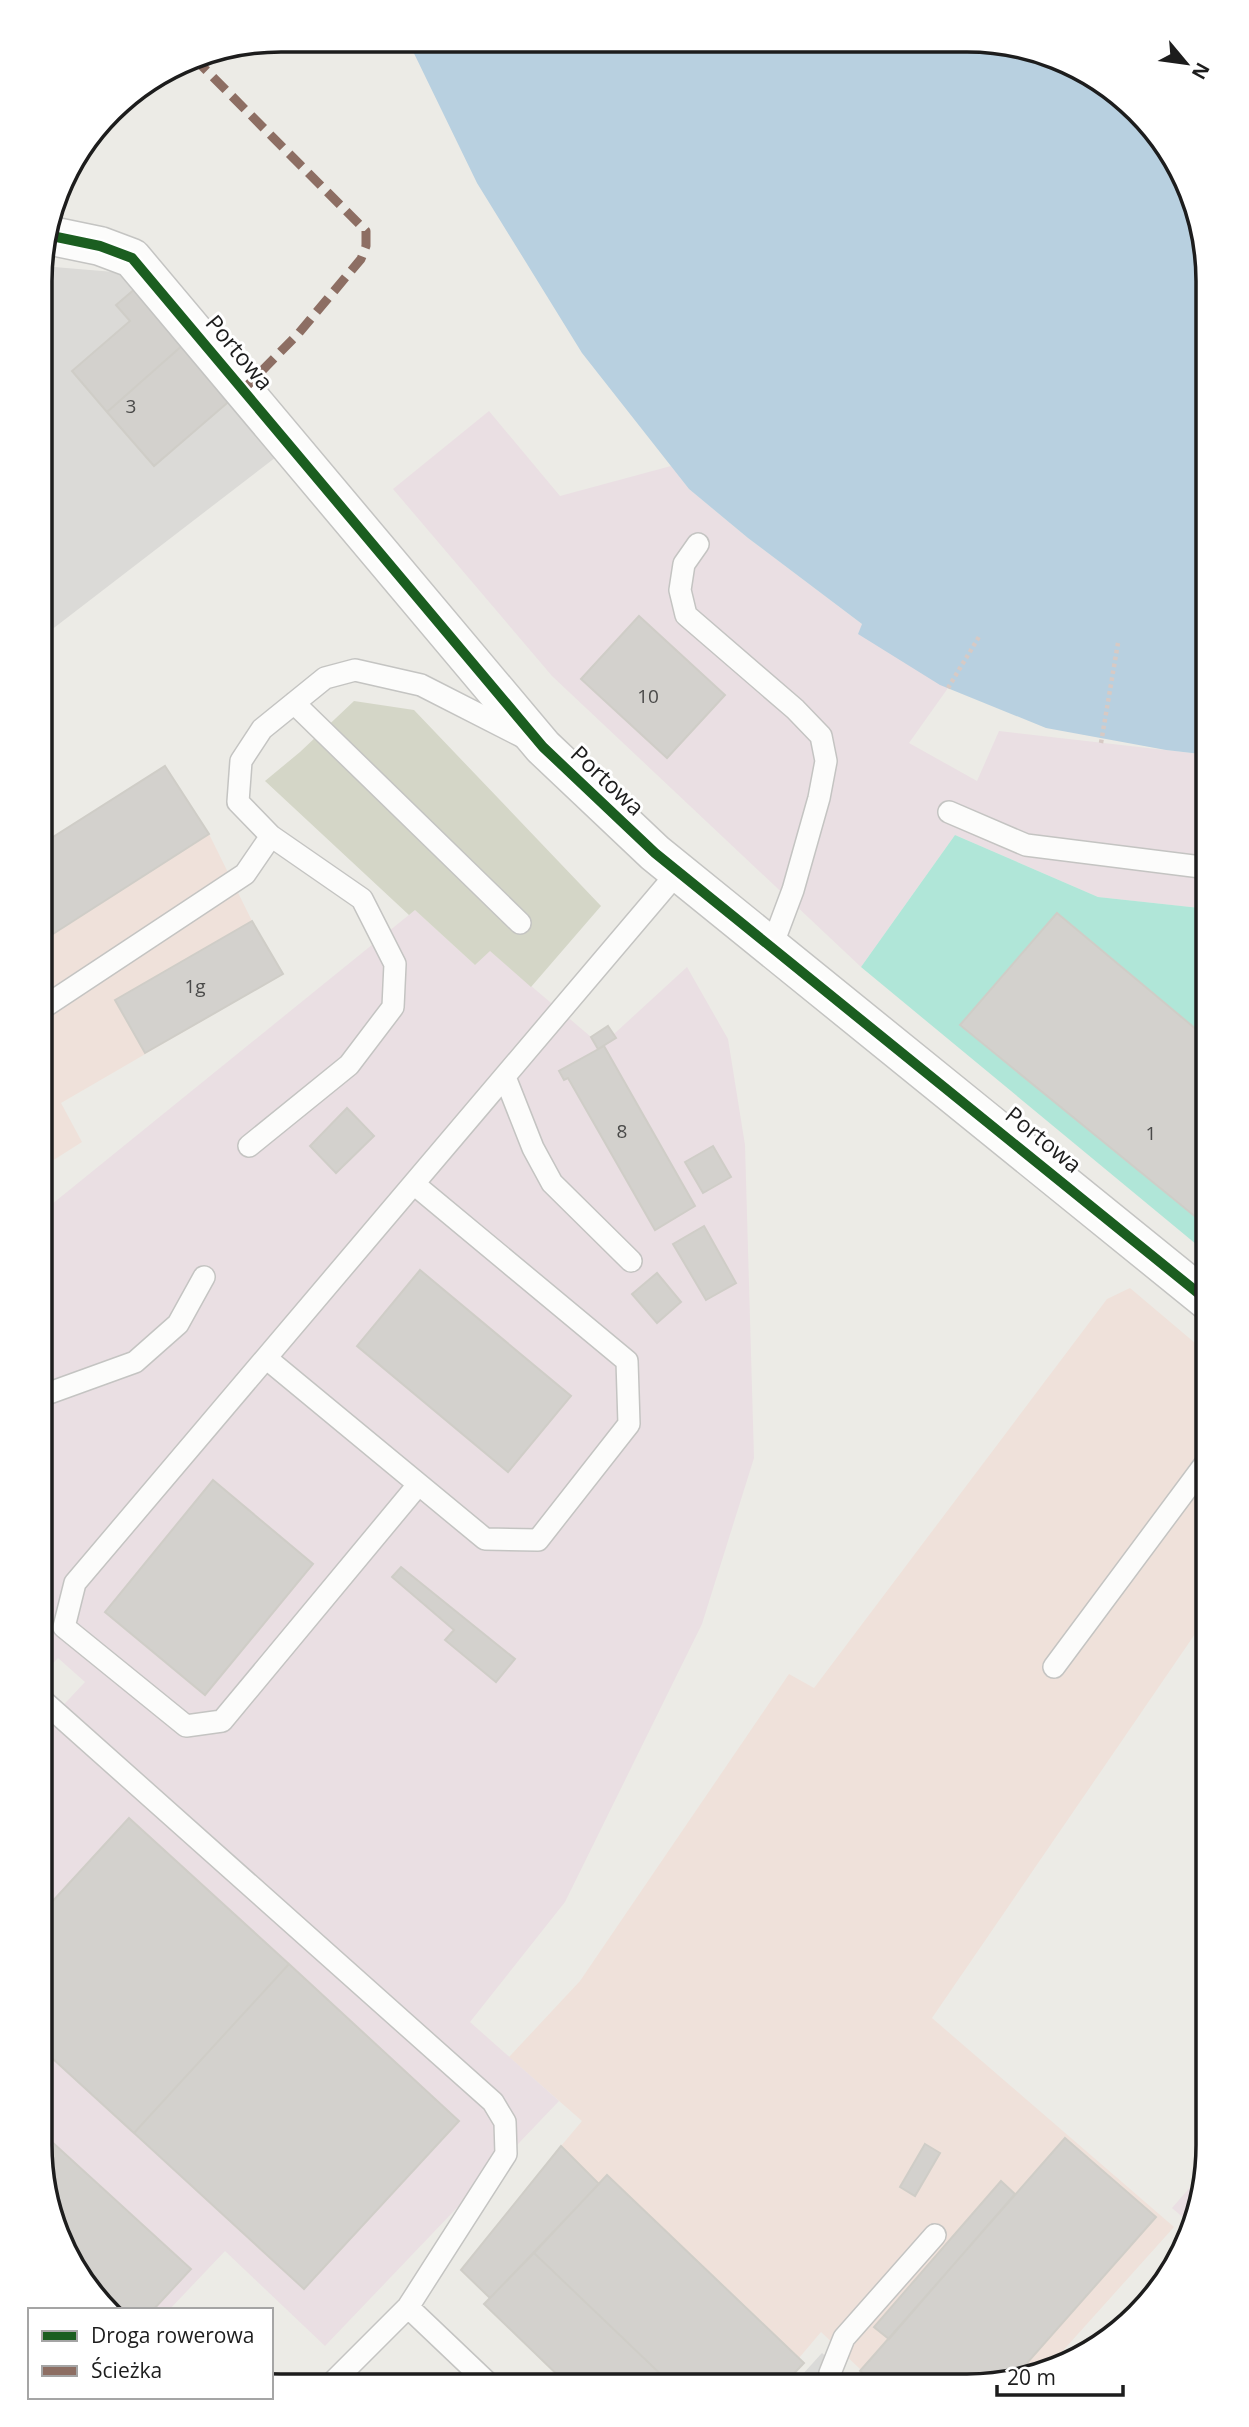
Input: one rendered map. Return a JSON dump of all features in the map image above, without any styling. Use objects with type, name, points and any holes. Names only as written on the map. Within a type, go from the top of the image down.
[{"type":"street","name":"Portowa","points":[[57,237],[100,246],[132,258],[543,747],[655,853],[1196,1291]]},
{"type":"lane","points":[[698,544],[684,564],[680,590],[686,615],[795,709],[821,736],[826,761],[819,798],[793,890],[772,946]]},
{"type":"lane","points":[[249,1146],[349,1065],[393,1007],[395,964],[362,899],[271,836],[238,802],[241,761],[262,729],[325,678],[355,670],[421,685],[543,747]]},
{"type":"lane","points":[[294,703],[520,923]]},
{"type":"lane","points":[[949,813],[1026,845],[1196,865]]},
{"type":"lane","points":[[52,1002],[245,874],[271,836]]},
{"type":"lane","points":[[418,1486],[222,1721],[186,1727],[64,1627],[75,1583],[678,872]]},
{"type":"lane","points":[[505,1077],[533,1148],[552,1183],[631,1261]]},
{"type":"lane","points":[[266,1358],[485,1539],[538,1540],[629,1424],[627,1361],[414,1184]]},
{"type":"lane","points":[[52,1391],[135,1362],[178,1324],[204,1277]]},
{"type":"lane","points":[[1055,1667],[1196,1476]]},
{"type":"lane","points":[[52,1709],[493,2102],[505,2122],[506,2154],[408,2307],[340,2375]]},
{"type":"lane","points":[[831,2375],[844,2338],[936,2235]]},
{"type":"lane","points":[[408,2307],[479,2375]]},
{"type":"path","points":[[947,688],[980,635]]},
{"type":"path","points":[[1101,743],[1118,643]]},
{"type":"shaded area","points":[[53,267],[126,273],[280,454],[52,629]]},
{"type":"shaded area","points":[[489,411],[560,496],[671,466],[689,489],[748,538],[862,624],[859,634],[948,688],[909,743],[977,781],[999,731],[1196,754],[1196,908],[1098,897],[955,835],[861,967],[552,676],[393,489]]},
{"type":"shaded area","points":[[354,701],[414,710],[601,906],[531,987],[490,951],[475,965],[415,910],[409,915],[265,781]]},
{"type":"shaded area","points":[[165,766],[209,834],[252,921],[283,974],[61,1103],[82,1142],[52,1161],[52,838]]},
{"type":"shaded area","points":[[415,910],[475,965],[489,950],[591,1037],[608,1026],[614,1034],[687,967],[728,1039],[745,1145],[754,1458],[702,1624],[565,1902],[470,2022],[559,2101],[325,2346],[225,2251],[171,2308],[121,2308],[100,2285],[83,2260],[60,2205],[52,2146],[52,1717],[85,1682],[58,1658],[52,1664],[52,1204]]},
{"type":"shaded area","points":[[1130,1288],[1196,1344],[1196,1633],[932,2018],[1174,2227],[1059,2355],[1041,2362],[983,2374],[866,2375],[821,2332],[799,2358],[599,2184],[561,2146],[582,2121],[509,2057],[580,1981],[789,1674],[814,1688],[1107,1299]]},
{"type":"shaded area","points":[[1193,2183],[1184,2218],[1172,2208]]},
{"type":"shaded area","points":[[822,2353],[846,2375],[802,2375]]},
{"type":"green space","points":[[955,835],[1098,897],[1196,908],[1196,1244],[861,967]]},
{"type":"water","points":[[413,52],[998,54],[1041,65],[1069,76],[1119,109],[1140,130],[1173,180],[1189,222],[1195,251],[1196,753],[1046,728],[940,685],[858,634],[862,624],[748,538],[689,489],[582,353],[477,183]]},
{"type":"building","points":[[136,288],[184,344],[107,412],[72,371],[130,321],[116,305]]},
{"type":"building","points":[[184,344],[233,398],[154,466],[107,412]]},
{"type":"building","points":[[639,616],[725,695],[667,758],[581,679]]},
{"type":"building","points":[[165,766],[209,834],[52,935],[52,838]]},
{"type":"building","points":[[1057,913],[1196,1029],[1196,1217],[960,1025]]},
{"type":"building","points":[[252,921],[283,974],[145,1053],[115,1000]]},
{"type":"building","points":[[608,1026],[616,1038],[598,1049],[591,1037]]},
{"type":"building","points":[[604,1046],[695,1206],[655,1230],[568,1078],[564,1080],[559,1071]]},
{"type":"building","points":[[347,1108],[374,1136],[336,1173],[310,1146]]},
{"type":"building","points":[[713,1146],[731,1177],[703,1193],[685,1162]]},
{"type":"building","points":[[704,1226],[736,1283],[706,1300],[673,1244]]},
{"type":"building","points":[[420,1270],[571,1396],[508,1472],[357,1346]]},
{"type":"building","points":[[657,1273],[681,1302],[657,1323],[632,1294]]},
{"type":"building","points":[[213,1480],[313,1564],[205,1695],[105,1612]]},
{"type":"building","points":[[401,1567],[515,1659],[496,1682],[445,1640],[454,1630],[392,1577]]},
{"type":"building","points":[[129,1818],[289,1964],[134,2133],[52,2058],[52,1902]]},
{"type":"building","points":[[289,1964],[459,2121],[304,2289],[134,2133]]},
{"type":"building","points":[[1065,2138],[1156,2217],[1024,2367],[968,2375],[865,2375],[860,2371]]},
{"type":"building","points":[[52,2142],[191,2269],[155,2308],[120,2307],[100,2285],[76,2247],[60,2205],[54,2176]]},
{"type":"building","points":[[925,2144],[940,2153],[915,2196],[900,2187]]},
{"type":"building","points":[[561,2146],[599,2184],[490,2298],[461,2270]]},
{"type":"building","points":[[607,2175],[804,2363],[793,2375],[662,2375],[534,2253]]},
{"type":"building","points":[[1001,2181],[1015,2194],[889,2339],[874,2327]]},
{"type":"building","points":[[534,2253],[662,2375],[558,2375],[484,2304]]},
{"type":"marked path","points":[[203,67],[366,231],[366,246],[361,259],[298,334],[244,389]]},
{"type":"cycle path","points":[[57,237],[100,246],[132,258],[543,747],[655,853],[1196,1291]]}]
